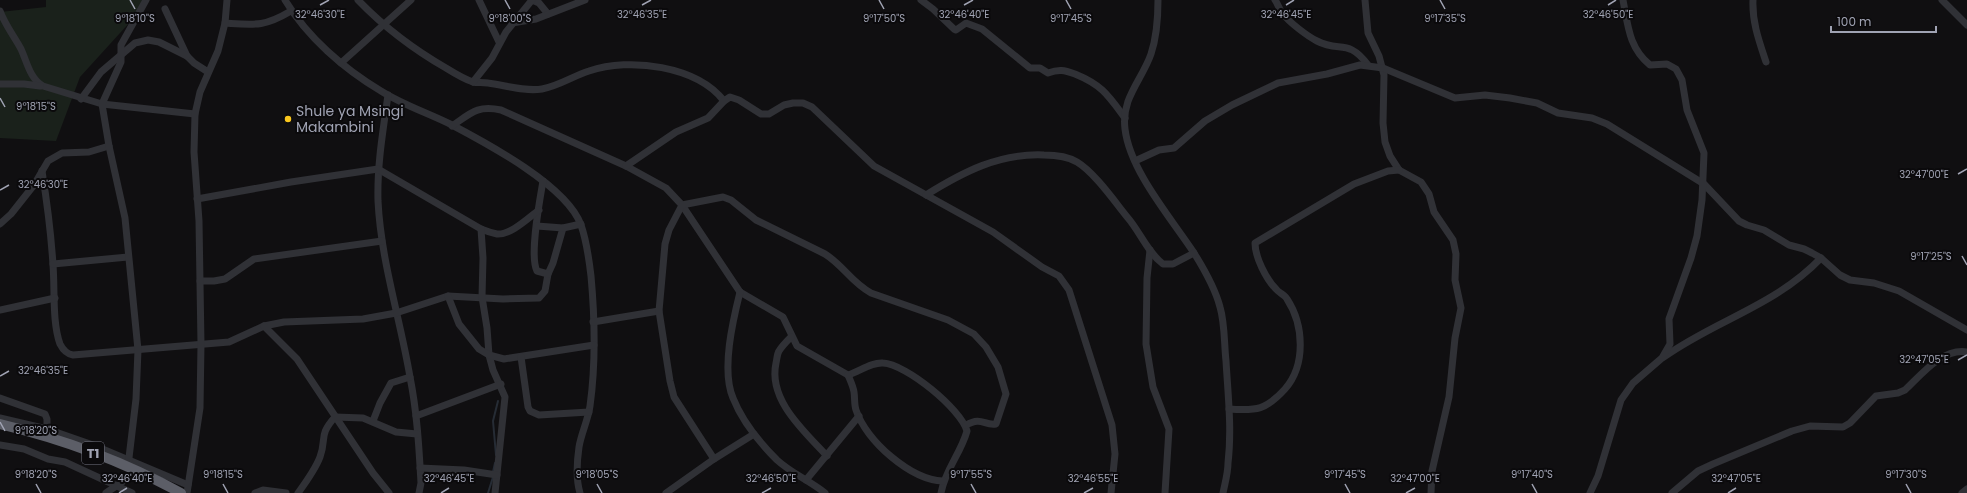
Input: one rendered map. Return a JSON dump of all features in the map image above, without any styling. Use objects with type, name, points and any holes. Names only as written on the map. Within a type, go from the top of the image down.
[{"type":"highway","name":"T1","points":[[0,424],[47,433],[128,463],[138,471],[181,492]]},
{"type":"street","points":[[146,0],[121,45],[121,62],[102,104],[109,146],[125,218],[138,350],[136,399],[128,463],[188,485]]},
{"type":"street","points":[[181,492],[188,485],[200,408],[200,281],[194,152],[195,114],[200,92],[218,51],[225,23],[227,0]]},
{"type":"street","points":[[285,0],[291,11],[310,34],[341,63],[388,95],[452,126],[544,181],[565,200],[581,224],[588,247],[594,322],[594,375],[589,412],[579,448],[580,493]]},
{"type":"street","points":[[358,0],[383,25],[428,58],[473,82],[540,90],[558,85],[590,70],[619,65],[636,65],[658,68],[701,81],[716,90],[724,101]]},
{"type":"street","points":[[341,63],[411,0]]},
{"type":"street","points":[[479,0],[499,42]]},
{"type":"street","points":[[473,82],[492,58],[499,42],[512,23],[532,0],[539,3],[548,14]]},
{"type":"street","points":[[512,23],[536,19],[585,0]]},
{"type":"street","points":[[921,0],[956,30],[966,23],[982,29],[1030,68],[1042,68],[1048,73],[1060,69],[1065,70],[1089,80],[1106,93],[1125,118]]},
{"type":"street","points":[[1158,0],[1156,38],[1142,74],[1132,89],[1125,118],[1125,129],[1128,144],[1135,161],[1173,225],[1194,253],[1207,276],[1221,307],[1225,340],[1230,441],[1228,465],[1223,493]]},
{"type":"street","points":[[1275,0],[1287,18],[1307,35],[1324,44],[1354,49],[1361,55],[1368,65]]},
{"type":"street","points":[[1365,0],[1368,33],[1380,56],[1383,68],[1385,82],[1382,111],[1385,142],[1390,156],[1399,170],[1421,182],[1429,194],[1434,212],[1451,236],[1456,254],[1455,280],[1461,308],[1455,338],[1449,397],[1432,470],[1431,493]]},
{"type":"street","points":[[1623,0],[1631,40],[1635,48],[1650,65],[1667,64],[1679,72],[1682,80],[1687,110],[1704,152],[1704,184],[1697,236],[1670,319],[1670,344],[1662,358]]},
{"type":"street","points":[[1753,0],[1754,20],[1766,62]]},
{"type":"street","points":[[1942,0],[1967,25]]},
{"type":"street","points":[[165,9],[187,56],[194,64],[208,72]]},
{"type":"street","points":[[0,11],[36,81],[43,86]]},
{"type":"street","points":[[225,23],[260,25],[274,21],[291,11]]},
{"type":"street","points":[[81,99],[99,74],[135,43],[148,40],[159,42],[187,56]]},
{"type":"street","points":[[1135,161],[1159,150],[1174,148],[1205,121],[1232,104],[1278,82],[1327,74],[1350,66],[1368,65],[1383,68],[1456,98],[1485,95],[1510,98],[1537,103],[1558,113],[1592,118],[1607,124],[1704,184],[1739,221],[1764,230],[1782,242],[1804,249],[1821,258],[1840,275],[1850,280],[1874,282],[1899,291],[1967,330]]},
{"type":"street","points":[[0,84],[43,86],[81,99],[102,104],[195,114]]},
{"type":"street","points":[[388,95],[378,169],[382,241],[410,377],[416,416],[420,468],[419,493]]},
{"type":"street","points":[[626,166],[676,132],[708,118],[724,101],[730,97],[739,100],[761,114],[769,114],[784,105],[793,103],[803,103],[812,107],[870,163],[993,232],[1036,263],[1059,276],[1065,282],[1069,290],[1112,425],[1114,461],[1111,493]]},
{"type":"street","points":[[452,126],[475,111],[487,108],[501,110],[626,166],[666,188],[682,205],[740,292],[783,318],[797,346],[848,375],[859,372],[874,364],[884,363],[904,371],[940,397],[966,425],[967,431],[964,441],[943,481],[940,493]]},
{"type":"street","points":[[0,224],[11,214],[34,186],[48,161],[62,153],[89,152],[109,146]]},
{"type":"street","points":[[926,195],[968,170],[991,162],[1011,157],[1035,154],[1065,158],[1077,162],[1095,179],[1132,223],[1158,261],[1167,266],[1194,253]]},
{"type":"street","points":[[197,199],[291,182],[378,169],[481,229],[497,234],[507,232],[539,210]]},
{"type":"street","points":[[1229,410],[1249,411],[1262,409],[1270,404],[1288,386],[1296,372],[1300,359],[1300,339],[1294,314],[1287,299],[1270,282],[1256,254],[1255,243],[1354,184],[1376,175],[1399,170]]},
{"type":"street","points":[[42,171],[53,264],[56,326],[64,350],[68,354],[93,355],[229,342],[264,326],[284,322],[363,319],[396,313],[448,296],[503,299],[539,298],[545,291],[548,274],[553,263],[563,228]]},
{"type":"street","points":[[544,181],[537,226],[535,267],[537,271],[548,274]]},
{"type":"street","points":[[714,459],[674,397],[659,311],[665,244],[669,230],[682,205],[713,198],[723,197],[731,200],[756,220],[836,261],[860,287],[871,293],[948,320],[974,334],[992,355],[998,367],[1006,394],[996,424],[978,420],[966,425]]},
{"type":"street","points":[[537,226],[563,228],[581,224]]},
{"type":"street","points":[[481,229],[483,258],[482,297],[487,328],[488,355],[505,396],[495,493]]},
{"type":"street","points":[[200,281],[224,279],[245,264],[260,257],[382,241]]},
{"type":"street","points":[[1150,250],[1145,303],[1146,344],[1153,387],[1169,429],[1165,493]]},
{"type":"street","points":[[53,264],[128,257]]},
{"type":"street","points":[[1590,493],[1598,476],[1621,400],[1633,383],[1662,358],[1685,342],[1702,335],[1769,300],[1797,282],[1821,258]]},
{"type":"street","points":[[740,292],[734,317],[728,369],[732,397],[754,434],[778,460],[825,493]]},
{"type":"street","points":[[448,296],[459,324],[479,349],[488,355],[504,359],[594,345]]},
{"type":"street","points":[[0,310],[55,298]]},
{"type":"street","points":[[594,322],[659,311]]},
{"type":"street","points":[[264,326],[297,359],[389,493]]},
{"type":"street","points":[[791,336],[778,352],[774,371],[776,387],[785,406],[797,424],[827,456]]},
{"type":"street","points":[[1672,493],[1698,471],[1792,431],[1810,426],[1843,427],[1850,423],[1876,396],[1898,393],[1905,390],[1943,357],[1952,352],[1967,352]]},
{"type":"street","points":[[521,357],[528,407],[530,411],[539,415],[589,412]]},
{"type":"street","points":[[848,375],[858,416],[882,448],[896,460],[923,478],[943,481]]},
{"type":"street","points":[[373,421],[391,383],[410,377]]},
{"type":"street","points":[[416,416],[501,384]]},
{"type":"street","points":[[0,398],[45,414],[47,419],[47,433],[0,418]]},
{"type":"street","points":[[335,416],[354,417],[373,421],[396,432],[417,434]]},
{"type":"street","points":[[298,493],[313,471],[320,457],[324,431],[335,416]]},
{"type":"street","points":[[806,480],[858,416]]},
{"type":"street","points":[[666,493],[714,459],[754,434]]},
{"type":"street","points":[[0,445],[24,449],[48,459],[65,462],[132,493]]},
{"type":"street","points":[[420,468],[464,470],[497,475]]},
{"type":"street","points":[[106,493],[138,471]]},
{"type":"street","points":[[1962,493],[1967,489]]},
{"type":"street","points":[[255,493],[263,490],[286,493]]},
{"type":"shaded area","points":[[46,0],[150,0],[80,77],[56,141],[0,138],[0,12],[46,7]]},
{"type":"waterway","points":[[496,455],[493,421],[498,401]]},
{"type":"waterway","points":[[493,472],[495,463]]},
{"type":"waterway","points":[[488,493],[493,477]]},
{"type":"place","name":"Shule ya Msingi Makambini","points":[[288,119]]}]
